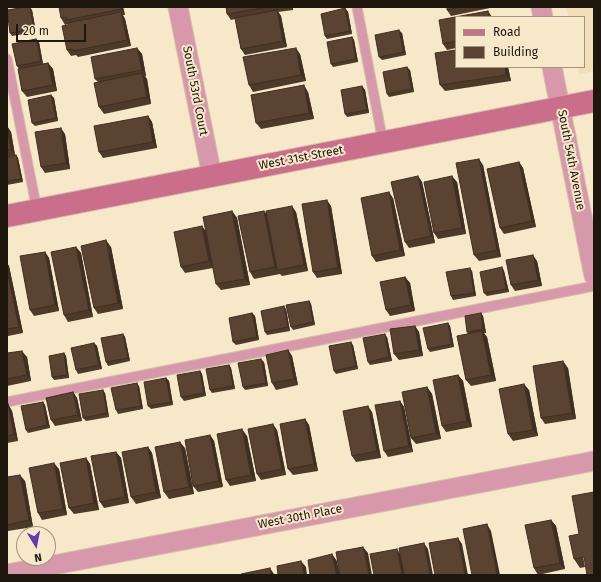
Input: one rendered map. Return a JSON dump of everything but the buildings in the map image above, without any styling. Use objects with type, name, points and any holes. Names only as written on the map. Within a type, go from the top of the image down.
[{"type":"main road","name":"West 31st Street","points":[[7,216],[594,101]]},
{"type":"street","name":"South 53rd Court","points":[[178,7],[212,176]]},
{"type":"street","name":"South 54th Avenue","points":[[552,68],[594,276]]},
{"type":"street","name":"West 30th Place","points":[[7,574],[594,461]]},
{"type":"lane","points":[[357,7],[383,142]]},
{"type":"lane","points":[[7,59],[37,210]]},
{"type":"lane","points":[[7,402],[594,286]]},
{"type":"shaded area","points":[[566,7],[594,7],[594,71],[579,74],[578,68],[585,68],[585,16],[568,16]]}]
